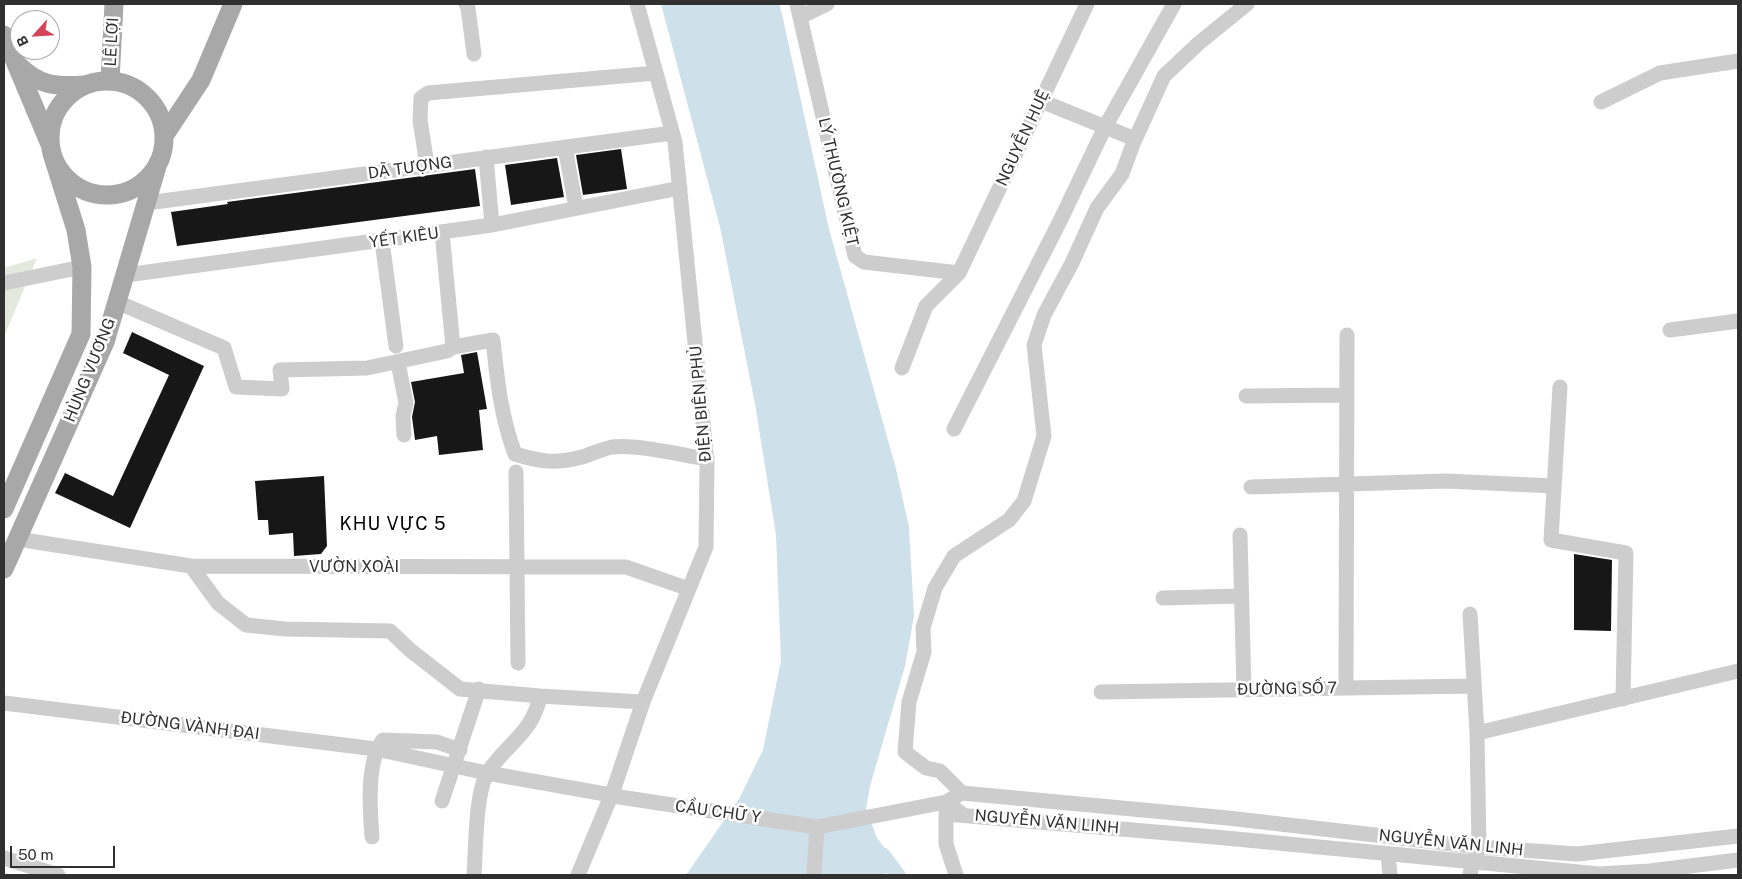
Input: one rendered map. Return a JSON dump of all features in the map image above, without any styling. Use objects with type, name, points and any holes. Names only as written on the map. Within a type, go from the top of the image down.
[{"type":"main road","name":"LÊ LỢI","points":[[110,81],[114,4]]},
{"type":"main road","points":[[13,60],[64,176],[78,188],[96,195],[115,195],[132,190],[148,179],[158,163],[164,136],[201,80],[233,4]]},
{"type":"main road","points":[[4,34],[10,51]]},
{"type":"main road","points":[[14,60],[27,74],[43,83],[64,86],[110,81],[126,84],[141,92],[153,104],[161,119],[164,136]]},
{"type":"main road","points":[[52,152],[51,125],[57,109],[68,95],[83,85]]},
{"type":"main road","name":"HÙNG VƯƠNG","points":[[4,509],[81,334],[82,268],[76,230],[52,152]]},
{"type":"main road","name":"HÙNG VƯƠNG","points":[[4,569],[105,342],[158,163]]},
{"type":"main road","points":[[81,334],[105,342]]},
{"type":"street","points":[[466,4],[474,54]]},
{"type":"street","name":"ĐIỆN BIÊN PHỦ","points":[[578,875],[613,795],[643,702],[706,547],[707,459],[680,188],[672,132],[637,4]]},
{"type":"street","points":[[798,10],[827,4]]},
{"type":"street","name":"NGUYỄN HUỆ","points":[[902,368],[926,306],[959,273],[1087,4]]},
{"type":"street","points":[[954,429],[1060,221],[1105,127],[1174,4]]},
{"type":"street","points":[[962,793],[940,771],[926,768],[905,752],[909,702],[924,652],[923,628],[935,588],[954,556],[1009,520],[1024,501],[1044,436],[1034,345],[1044,315],[1072,264],[1097,208],[1122,174],[1164,76],[1199,43],[1247,4]]},
{"type":"street","name":"LÝ THƯỜNG KIỆT","points":[[798,10],[855,256],[864,262],[959,273]]},
{"type":"street","points":[[1601,102],[1660,73],[1738,61]]},
{"type":"street","points":[[427,165],[420,120],[421,98],[428,93],[656,72]]},
{"type":"street","points":[[1041,101],[1136,139]]},
{"type":"street","name":"DÃ TƯỢNG","points":[[147,203],[672,132]]},
{"type":"street","points":[[565,147],[576,208]]},
{"type":"street","points":[[486,157],[492,225]]},
{"type":"street","name":"YẾT KIÊU","points":[[126,275],[492,225],[680,188]]},
{"type":"street","points":[[442,232],[453,346]]},
{"type":"street","points":[[382,241],[396,346]]},
{"type":"street","points":[[4,283],[82,268]]},
{"type":"street","points":[[117,302],[224,348],[236,387],[282,389],[280,370],[367,368],[447,352],[453,346],[493,340],[504,427],[515,454],[540,462],[557,461],[582,457],[612,447],[643,449],[707,459]]},
{"type":"street","points":[[1670,330],[1738,321]]},
{"type":"street","points":[[1346,688],[1347,335]]},
{"type":"street","points":[[398,363],[406,404],[403,416],[404,435]]},
{"type":"street","points":[[1560,387],[1551,540],[1626,553],[1623,699]]},
{"type":"street","points":[[1246,396],[1348,395]]},
{"type":"street","points":[[516,472],[518,663]]},
{"type":"street","points":[[1251,487],[1348,486],[1446,481],[1554,486]]},
{"type":"street","points":[[1240,535],[1244,690]]},
{"type":"street","name":"VƯỜN XOÀI","points":[[17,539],[191,566],[626,567],[689,590]]},
{"type":"street","points":[[191,566],[218,603],[246,625],[285,629],[390,631],[410,650],[460,688],[540,696],[643,702]]},
{"type":"street","points":[[1163,598],[1242,596]]},
{"type":"street","points":[[1470,614],[1477,733],[1479,847],[1471,869]]},
{"type":"street","points":[[1477,733],[1738,671]]},
{"type":"street","name":"ĐƯỜNG SỐ 7","points":[[1102,692],[1473,686]]},
{"type":"street","points":[[442,801],[478,690]]},
{"type":"street","points":[[474,875],[479,802],[487,774],[532,722],[537,712],[540,696]]},
{"type":"street","name":"ĐƯỜNG VÀNH ĐAI","points":[[4,703],[376,749],[487,774]]},
{"type":"street","points":[[372,837],[370,806],[376,749],[383,740],[437,742],[460,750]]},
{"type":"street","name":"CẦU CHỮ Y","points":[[487,774],[818,826],[946,802]]},
{"type":"street","name":"NGUYỄN VĂN LINH","points":[[1738,836],[1577,854],[1479,847],[1228,818],[962,793],[946,802],[962,814],[1388,854],[1471,869],[1599,874],[1650,871],[1738,860]]},
{"type":"street","points":[[956,875],[946,844],[946,814],[962,814]]},
{"type":"street","points":[[1226,838],[1228,818]]},
{"type":"street","points":[[814,875],[818,826]]},
{"type":"street","points":[[1388,854],[1390,875]]},
{"type":"street","points":[[4,858],[58,875]]},
{"type":"shaded area","points":[[661,4],[779,4],[782,14],[829,229],[896,469],[909,527],[914,616],[905,666],[870,786],[866,809],[877,838],[900,868],[882,875],[686,875],[739,799],[763,750],[781,661],[776,535],[755,404],[720,227]]},
{"type":"shaded area","points":[[37,258],[4,337],[4,268]]},
{"type":"building","points":[[621,149],[627,189],[583,195],[576,155]]},
{"type":"building","points":[[557,158],[564,197],[511,205],[505,165]]},
{"type":"building","points":[[475,169],[480,206],[177,246],[171,212],[228,204],[227,202]]},
{"type":"building","points":[[132,332],[204,366],[130,528],[55,493],[65,473],[113,496],[169,375],[123,353]]},
{"type":"building","points":[[477,352],[487,409],[479,410],[483,450],[439,455],[437,436],[415,440],[412,417],[415,402],[411,382],[464,373],[461,355]]},
{"type":"building","points":[[324,476],[327,546],[321,554],[294,556],[293,533],[269,535],[268,520],[258,520],[255,481]]},
{"type":"building","points":[[1574,554],[1612,560],[1611,631],[1574,630]]},
{"type":"waterway","points":[[883,855],[898,875]]},
{"type":"district","name":"KHU VỰC 5","points":[[393,524]]}]
